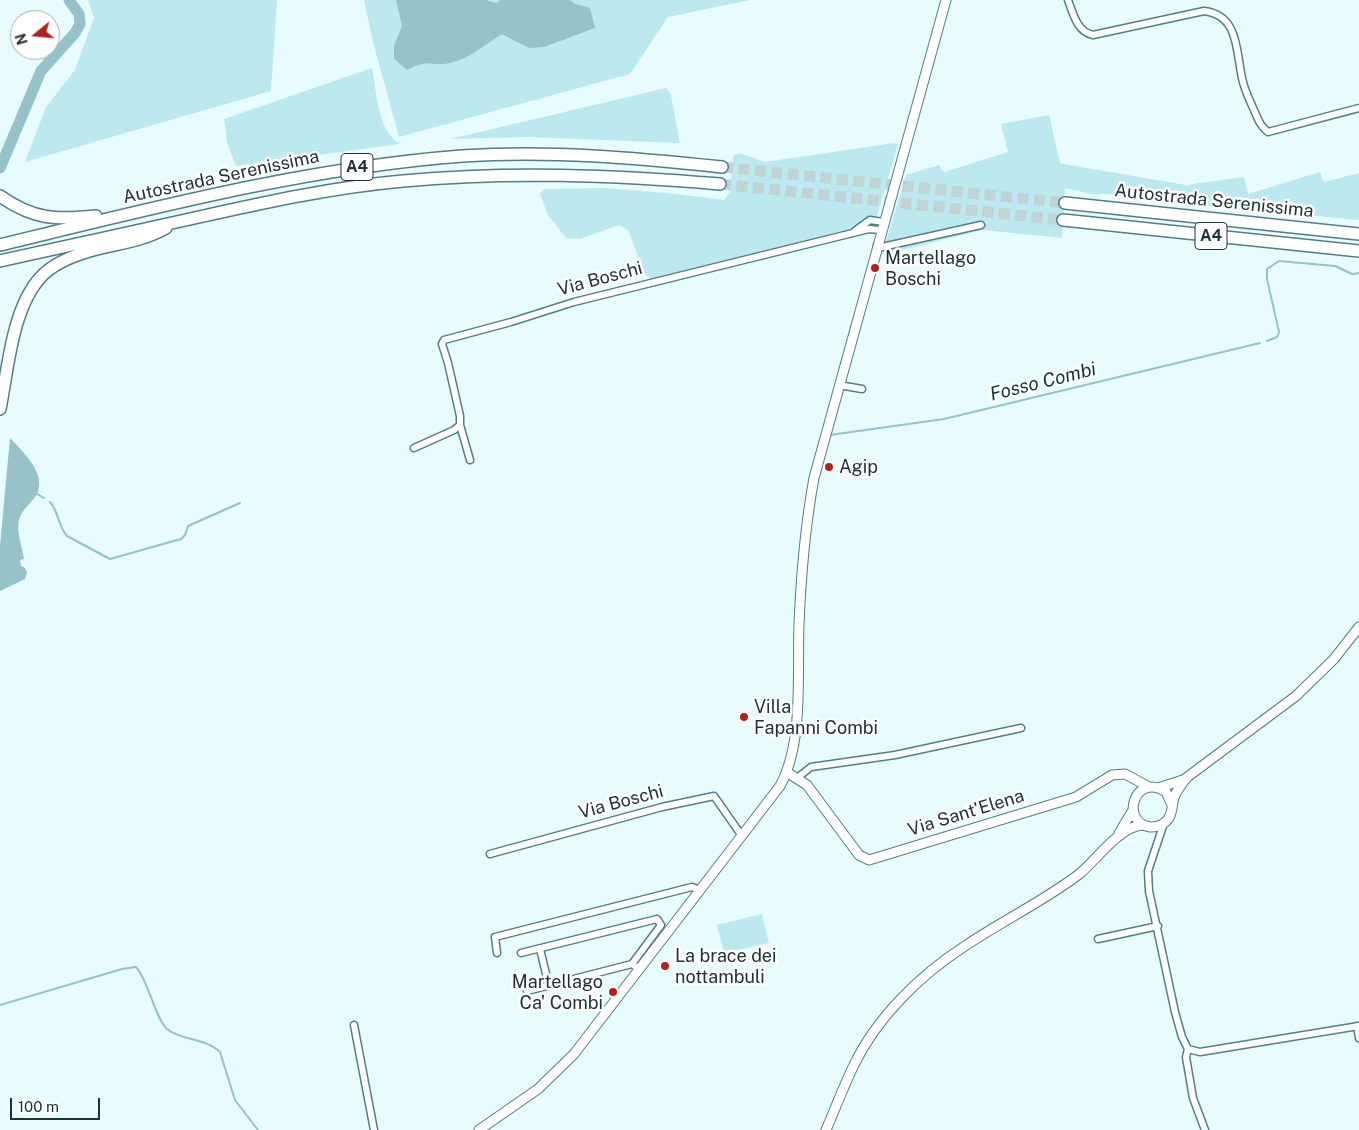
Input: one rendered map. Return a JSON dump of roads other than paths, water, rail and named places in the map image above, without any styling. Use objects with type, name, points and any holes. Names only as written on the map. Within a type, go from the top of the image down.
[{"type":"highway","name":"Autostrada Serenissima","points":[[0,245],[174,203],[343,169],[464,156],[575,155],[722,167]]},
{"type":"highway","name":"Autostrada Serenissima","points":[[0,261],[340,189],[459,176],[574,174],[720,184]]},
{"type":"highway","points":[[3,198],[31,214],[65,219],[103,215],[147,206],[174,203]]},
{"type":"highway","name":"Autostrada Serenissima","points":[[1065,203],[1359,234]]},
{"type":"highway","name":"Autostrada Serenissima","points":[[1063,220],[1359,251]]},
{"type":"highway","points":[[0,409],[22,310],[29,292],[41,277],[55,266],[79,255],[148,238],[178,222]]},
{"type":"main road","points":[[483,1129],[538,1089],[560,1069],[586,1039],[635,967],[700,890],[788,773],[794,752],[796,732],[799,624],[805,528],[814,478],[882,226],[946,0]]},
{"type":"main road","points":[[826,1130],[854,1065],[901,998],[927,973],[965,946],[1038,903],[1079,874],[1114,840],[1132,828],[1164,823],[1170,816],[1177,791],[1186,778],[1296,696],[1334,659],[1359,627]]},
{"type":"main road","points":[[788,773],[797,778]]},
{"type":"main road","name":"Via Sant'Elena","points":[[797,778],[807,785],[859,855],[869,860],[1076,796],[1112,775],[1123,774],[1130,777]]},
{"type":"main road","points":[[1130,777],[1170,796],[1172,805]]},
{"type":"main road","points":[[1114,840],[1133,810],[1136,786],[1130,777]]},
{"type":"main road","points":[[1136,795],[1153,787],[1186,778]]},
{"type":"main road","points":[[1133,810],[1137,819],[1145,826]]},
{"type":"street","points":[[1068,0],[1080,27],[1087,34],[1093,35],[1204,11],[1220,15],[1230,27],[1236,41],[1242,79],[1262,127],[1268,132],[1359,108]]},
{"type":"street","points":[[877,246],[882,247],[982,225]]},
{"type":"street","name":"Via Boschi","points":[[470,460],[460,425],[456,398],[442,344],[444,340],[511,322],[583,299],[882,226]]},
{"type":"street","points":[[839,385],[862,388]]},
{"type":"street","points":[[414,448],[454,430],[460,425]]},
{"type":"street","points":[[797,778],[811,767],[895,755],[1021,728]]},
{"type":"street","name":"Via Boschi","points":[[490,854],[662,807],[714,796],[742,836]]},
{"type":"street","points":[[1164,823],[1148,871],[1149,891],[1184,1045],[1188,1049],[1200,1052],[1358,1026],[1359,1038]]},
{"type":"street","points":[[1145,826],[1155,833],[1156,845]]},
{"type":"street","points":[[497,952],[495,937],[692,887],[700,890]]},
{"type":"street","points":[[521,954],[656,919],[661,926],[635,967],[527,991]]},
{"type":"street","points":[[1098,939],[1158,926]]},
{"type":"street","points":[[540,949],[549,986]]},
{"type":"street","points":[[354,1025],[374,1130]]},
{"type":"street","points":[[1188,1049],[1186,1058],[1193,1098],[1205,1130]]},
{"type":"waterway","points":[[0,168],[41,71],[75,33],[80,24],[79,14],[69,0]]},
{"type":"waterway","name":"Fosso Combi","points":[[1267,341],[1277,337],[1279,332],[1267,279],[1267,269],[1279,261],[1335,266],[1352,274],[1359,273]]},
{"type":"waterway","name":"Fosso Combi","points":[[830,435],[944,419],[1260,343]]},
{"type":"waterway","points":[[37,494],[44,498]]},
{"type":"waterway","points":[[50,502],[67,536],[110,559],[181,539],[185,535],[188,526],[240,503]]},
{"type":"waterway","points":[[0,1005],[122,969],[136,967],[145,981],[159,1017],[167,1029],[180,1036],[208,1044],[220,1052],[235,1100],[258,1130]]},
{"type":"tunnel","points":[[722,167],[1065,203]]},
{"type":"tunnel","points":[[720,184],[1063,220]]},
{"type":"place","name":"Martellago Boschi","points":[[875,268]]},
{"type":"place","name":"Agip","points":[[829,467]]},
{"type":"place","name":"Villa Fapanni Combi","points":[[744,717]]},
{"type":"place","name":"La brace dei nottambuli","points":[[665,966]]},
{"type":"place","name":"Martellago Ca' Combi","points":[[613,992]]}]
